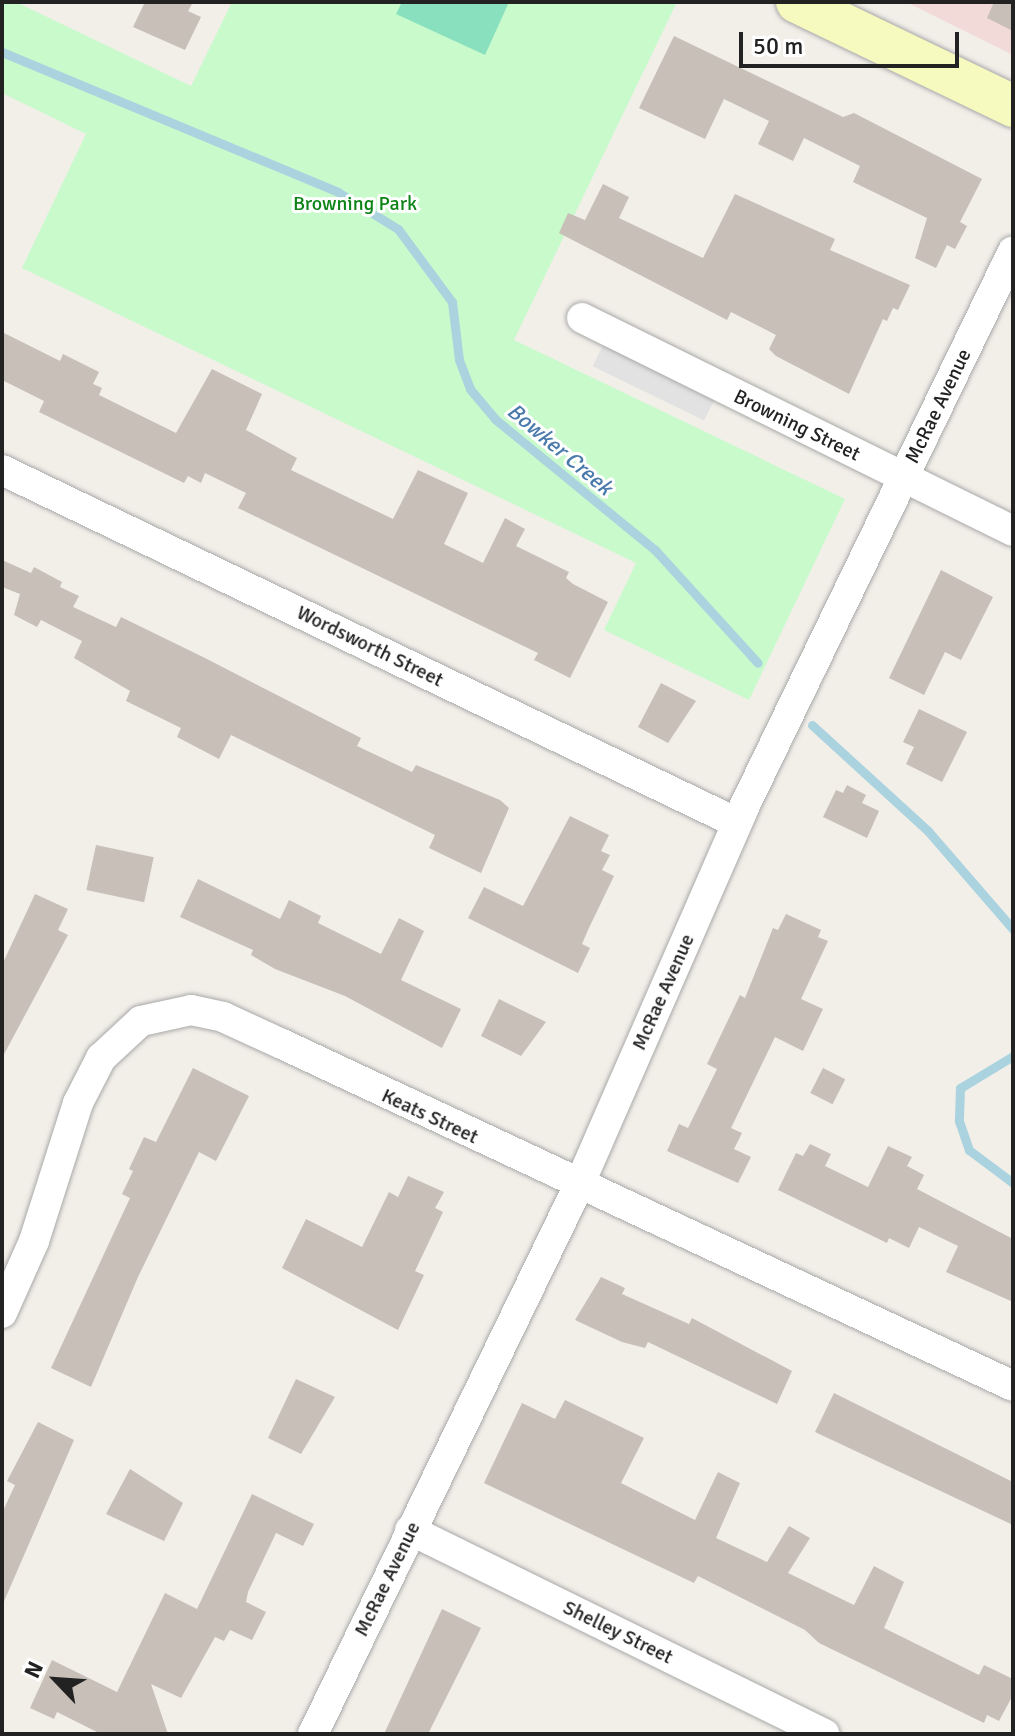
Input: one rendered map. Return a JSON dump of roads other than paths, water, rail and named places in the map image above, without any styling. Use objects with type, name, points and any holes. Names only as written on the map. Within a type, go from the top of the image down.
[{"type":"main road","points":[[797,2],[1013,106]]},
{"type":"street","name":"McRae Avenue","points":[[313,1734],[580,1183],[737,823],[1013,251]]},
{"type":"street","name":"Browning Street","points":[[582,318],[1013,531]]},
{"type":"street","name":"Wordsworth Street","points":[[2,470],[737,823]]},
{"type":"street","name":"Keats Street","points":[[2,1313],[34,1241],[78,1103],[112,1043],[158,1014],[191,1010],[223,1017],[1013,1386]]},
{"type":"street","name":"Shelley Street","points":[[410,1530],[825,1734]]},
{"type":"waterway","name":"Bowker Creek","points":[[2,52],[338,192],[398,229],[452,302],[459,360],[470,389],[495,419],[656,551],[758,663]]},
{"type":"waterway","name":"Bowker Creek","points":[[812,725],[928,831],[1013,929]]},
{"type":"waterway","name":"Bowker Creek","points":[[1013,1056],[960,1088],[959,1121],[969,1150],[1013,1183]]},
{"type":"park label","name":"Browning Park","points":[[355,203]]}]
